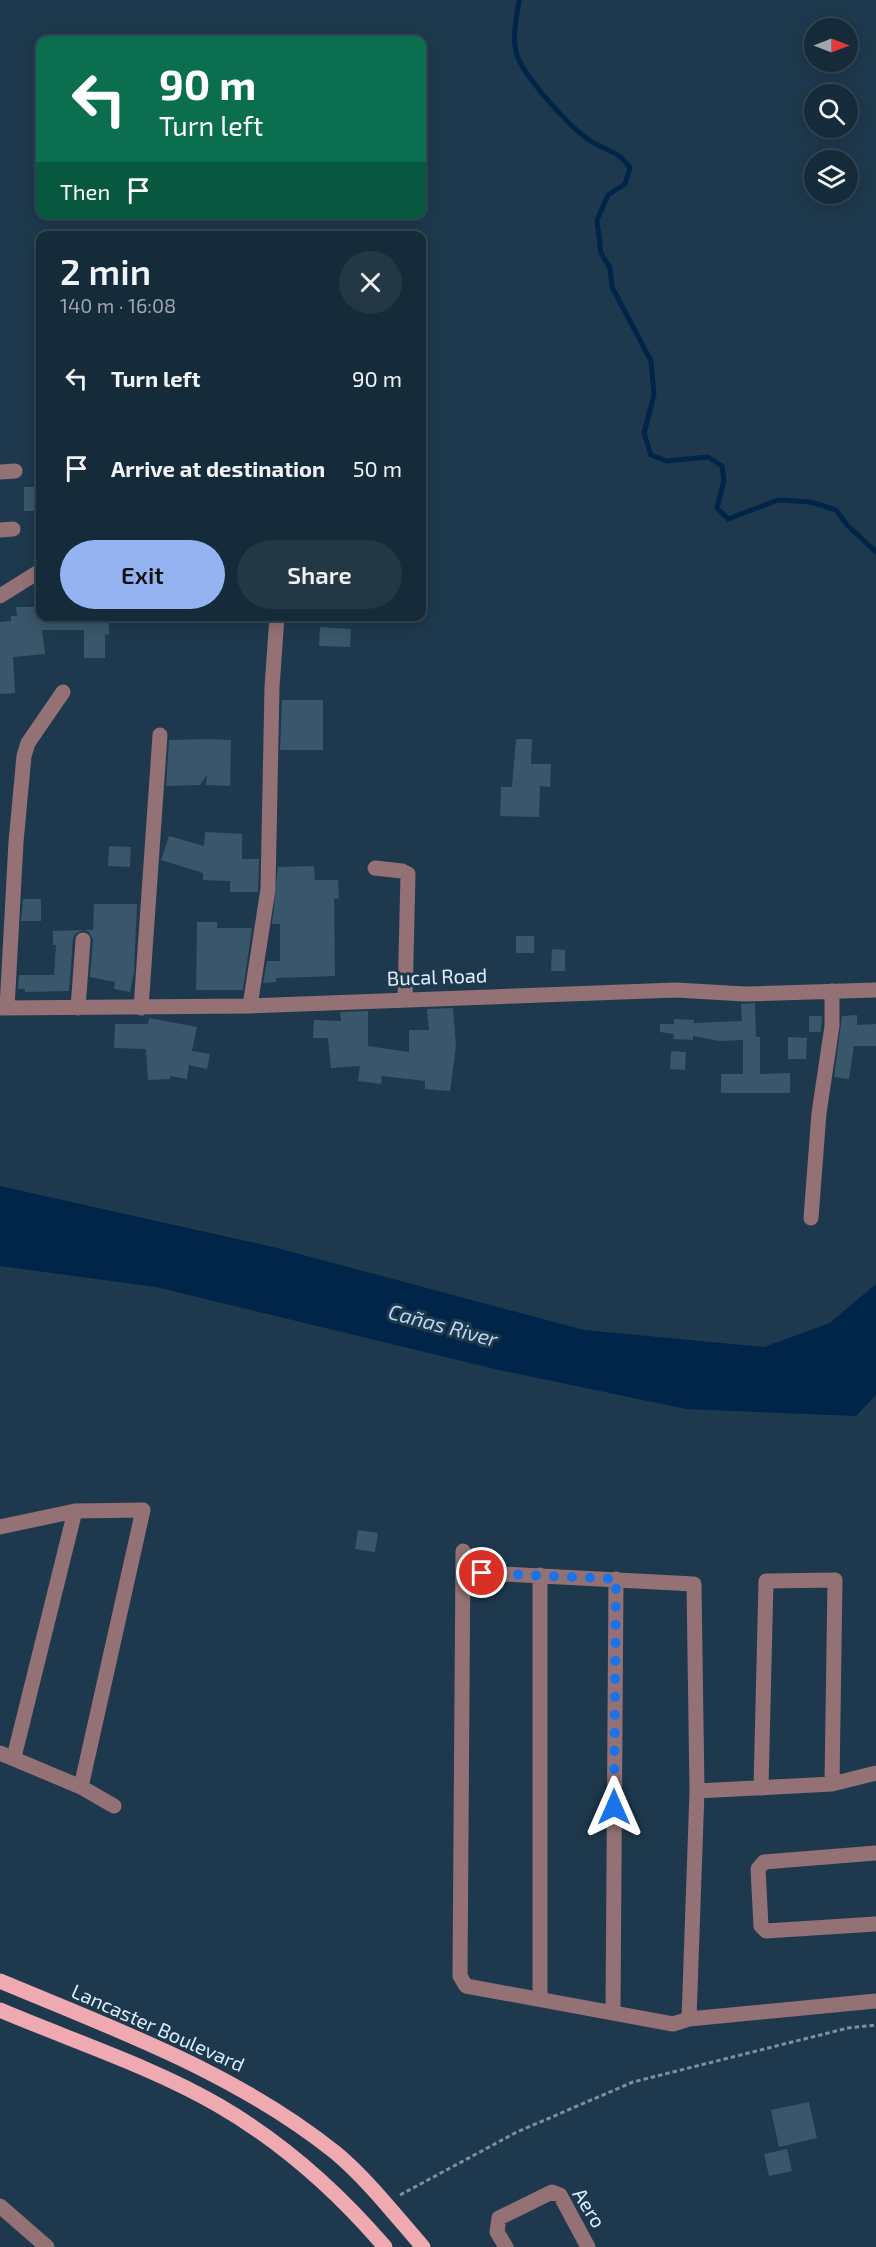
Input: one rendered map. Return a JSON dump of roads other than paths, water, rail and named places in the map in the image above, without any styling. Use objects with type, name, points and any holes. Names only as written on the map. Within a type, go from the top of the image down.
[{"type":"main road","name":"Lancaster Boulevard","points":[[0,1981],[163,2049],[231,2082],[286,2116],[338,2155],[386,2204],[423,2247]]},
{"type":"main road","points":[[0,2010],[218,2105],[271,2140],[316,2175],[385,2247]]},
{"type":"street","points":[[0,596],[36,574]]},
{"type":"street","points":[[250,1006],[268,889],[272,687],[277,621]]},
{"type":"street","points":[[4,1008],[24,756],[28,743],[63,692]]},
{"type":"street","points":[[141,1008],[160,735]]},
{"type":"street","points":[[375,868],[408,874],[405,999]]},
{"type":"street","points":[[78,1008],[82,940]]},
{"type":"street","name":"Bucal Road","points":[[4,1008],[250,1006],[676,990],[745,994],[876,990]]},
{"type":"street","points":[[811,1218],[819,1113],[832,1026],[832,991]]},
{"type":"street","points":[[0,1527],[75,1510],[143,1510],[81,1787]]},
{"type":"street","points":[[75,1510],[7,1755],[81,1787],[114,1806]]},
{"type":"street","points":[[463,1551],[460,1976],[466,1986],[673,2024],[689,2019],[876,2001]]},
{"type":"street","points":[[463,1572],[694,1584],[697,1791],[689,2019]]},
{"type":"street","points":[[540,1575],[540,1999]]},
{"type":"street","points":[[613,2012],[616,1579]]},
{"type":"street","points":[[761,1788],[766,1581],[835,1580],[832,1784]]},
{"type":"street","points":[[697,1791],[832,1784],[876,1773]]},
{"type":"street","points":[[876,1853],[764,1863],[758,1869],[760,1926],[766,1931],[876,1924]]},
{"type":"street","name":"Aero","points":[[506,2247],[497,2232],[499,2218],[552,2192],[560,2195],[588,2247]]},
{"type":"street","points":[[0,2206],[47,2247]]},
{"type":"water","name":"Cañas River","points":[[0,1186],[277,1248],[584,1330],[764,1347],[830,1323],[876,1284],[876,1395],[856,1416],[686,1409],[495,1369],[156,1287],[0,1266]]},
{"type":"waterway","points":[[519,0],[514,41],[521,64],[548,101],[581,134],[620,157],[630,168],[625,184],[608,195],[597,220],[601,253],[610,268],[612,287],[651,361],[654,395],[644,433],[651,455],[667,461],[708,457],[722,466],[724,480],[717,508],[728,519],[778,500],[811,502],[836,510],[847,525],[876,552]]}]
